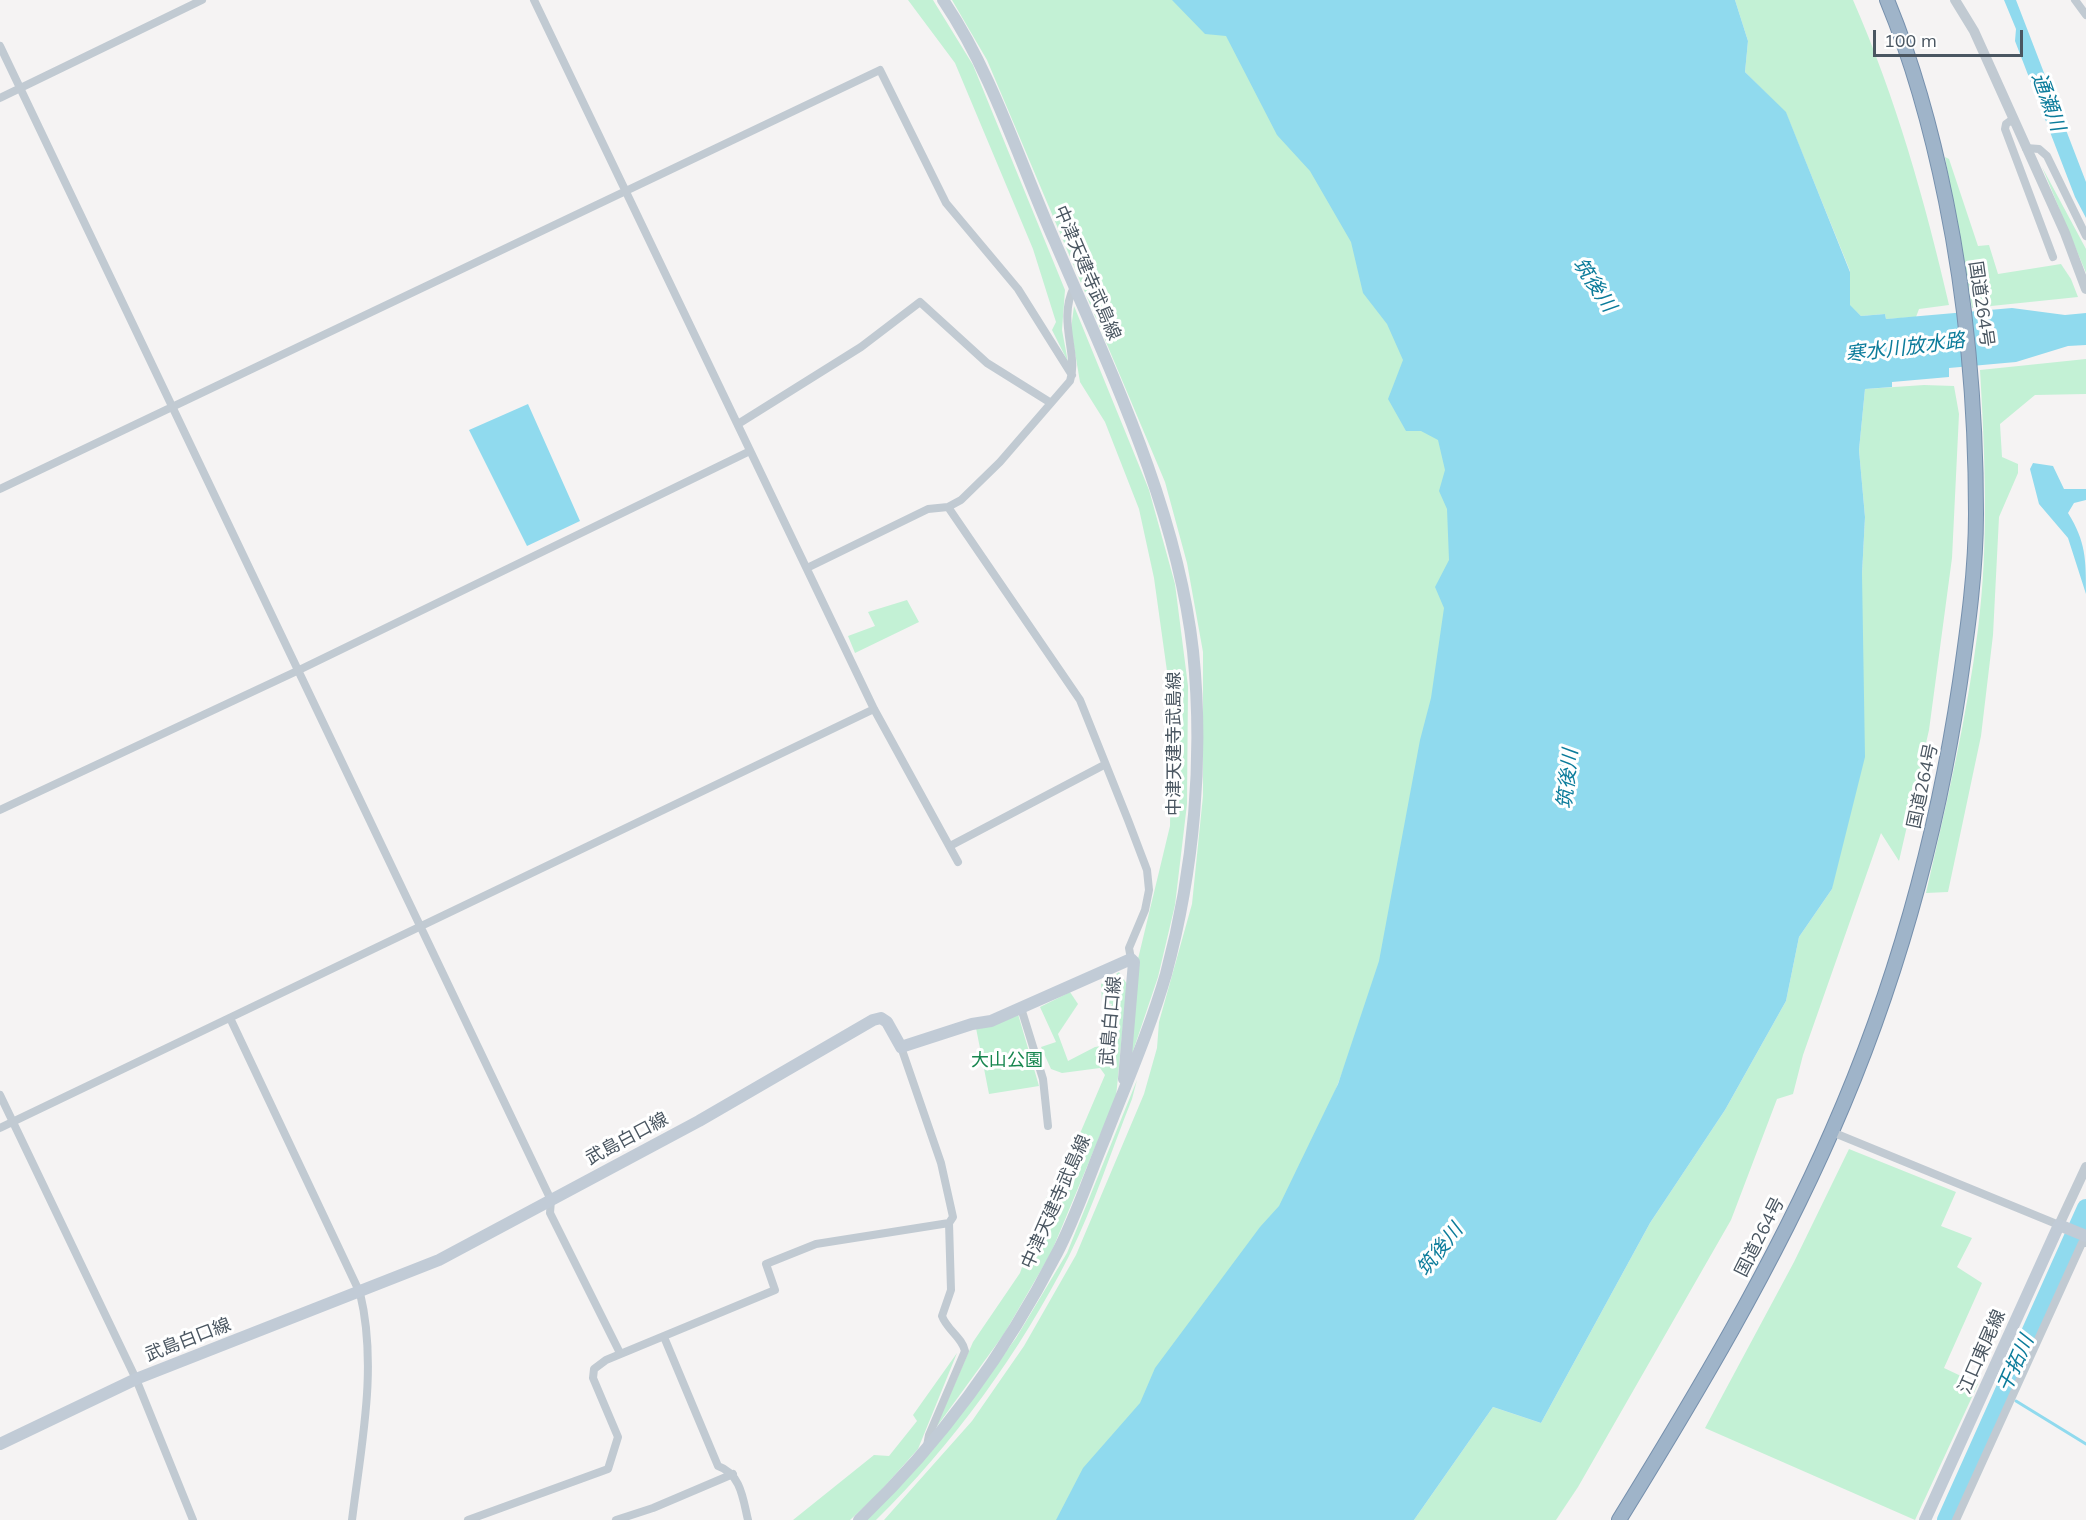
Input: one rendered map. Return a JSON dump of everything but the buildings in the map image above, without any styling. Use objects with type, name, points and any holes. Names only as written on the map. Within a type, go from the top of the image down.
[{"type":"highway","name":"国道264号","points":[[1618,1520],[1674,1430],[1770,1260],[1832,1132],[1879,1015],[1905,934],[1933,830],[1949,753],[1969,616],[1976,517],[1972,369],[1939,165],[1922,98],[1887,0]]},
{"type":"main road","name":"中津天建寺武島線","points":[[859,1520],[886,1494],[958,1409],[1010,1337],[1058,1251],[1123,1092],[1165,976],[1183,901],[1195,802],[1196,713],[1192,651],[1179,573],[1155,484],[1023,170],[985,71],[968,36],[943,0]]},
{"type":"main road","name":"武島白口線","points":[[0,1444],[136,1379],[360,1293],[439,1260],[699,1121],[873,1020],[881,1018],[887,1022],[901,1047],[972,1024],[991,1021],[1131,959],[1134,962],[1123,1092]]},
{"type":"main road","points":[[2063,1227],[2086,1236]]},
{"type":"main road","name":"江口東尾線","points":[[1926,1520],[2063,1227]]},
{"type":"street","points":[[0,98],[202,0]]},
{"type":"street","points":[[534,0],[738,424],[748,452],[807,568],[874,709],[958,862]]},
{"type":"street","points":[[1954,0],[1974,31],[2065,233],[2085,286]]},
{"type":"street","points":[[2075,0],[2086,15]]},
{"type":"street","points":[[0,46],[170,406],[422,927],[551,1200],[550,1212],[620,1353]]},
{"type":"street","points":[[0,489],[170,406],[880,70],[946,203],[1018,289],[1072,375]]},
{"type":"street","points":[[2013,119],[2006,124],[2005,129],[2053,257]]},
{"type":"street","points":[[2026,148],[2039,149],[2047,156],[2086,236]]},
{"type":"street","points":[[807,568],[928,509],[948,507],[961,500],[1000,462],[1072,375],[1066,328],[1074,287]]},
{"type":"street","points":[[738,424],[861,347],[920,302],[987,363],[1051,403]]},
{"type":"street","points":[[0,810],[297,670],[748,452]]},
{"type":"street","points":[[948,507],[1080,700],[1147,870],[1149,890],[1146,910],[1129,948],[1131,959]]},
{"type":"street","points":[[0,1128],[874,709]]},
{"type":"street","points":[[950,846],[1104,765]]},
{"type":"street","points":[[1021,1008],[1043,1079],[1047,1126]]},
{"type":"street","points":[[230,1017],[360,1293],[365,1328],[367,1410],[352,1520]]},
{"type":"street","points":[[901,1047],[941,1163],[953,1217],[949,1223],[951,1290],[942,1316],[945,1323],[963,1344],[965,1351],[929,1435],[927,1447]]},
{"type":"street","points":[[0,1095],[136,1379],[193,1520]]},
{"type":"street","points":[[1832,1132],[2063,1227],[2086,1167]]},
{"type":"street","points":[[468,1520],[608,1469],[618,1437],[596,1386],[594,1369],[620,1353],[775,1290],[766,1264],[816,1244],[949,1223]]},
{"type":"street","points":[[1956,1520],[2082,1243],[2086,1243]]},
{"type":"street","points":[[664,1337],[718,1466],[733,1474],[740,1488],[748,1520]]},
{"type":"street","points":[[616,1520],[653,1508],[733,1474]]},
{"type":"green space","points":[[908,0],[933,0],[973,65],[1065,290],[1062,330],[1068,362],[1052,330],[1056,322],[1033,249],[955,63]]},
{"type":"green space","points":[[952,0],[1221,0],[1436,376],[1457,572],[1383,966],[1288,1214],[1144,1427],[1057,1520],[884,1520],[972,1421],[1024,1346],[1076,1255],[1144,1094],[1157,1048],[1159,1022],[1192,904],[1203,796],[1203,652],[1187,563],[1165,482],[987,60]]},
{"type":"green space","points":[[1735,0],[1853,0],[1883,74],[1908,150],[1949,305],[1919,309],[1916,317],[1886,319],[1885,314],[1861,316],[1849,305],[1850,271],[1786,113],[1745,72],[1748,41]]},
{"type":"green space","points":[[1945,157],[1949,159],[1978,246],[1989,245],[1998,274],[2061,264],[2071,279],[2078,297],[1972,308]]},
{"type":"green space","points":[[2042,167],[2086,249],[2086,273]]},
{"type":"green space","points":[[1074,306],[1149,490],[1175,584],[1188,686],[1187,804],[1175,905],[1158,977],[1129,1063],[1138,959],[1170,826],[1172,707],[1154,578],[1139,509],[1105,422],[1080,382],[1071,329]]},
{"type":"green space","points":[[2086,359],[2086,394],[2035,395],[2000,424],[2002,457],[2018,464],[2018,473],[1999,517],[1993,635],[1981,736],[1948,892],[1926,893],[1962,729],[1978,629],[1985,532],[1980,370]]},
{"type":"green space","points":[[1924,385],[1954,386],[1959,414],[1952,558],[1929,730],[1899,861],[1881,833],[1803,1055],[1793,1094],[1777,1099],[1731,1220],[1578,1487],[1556,1520],[1414,1520],[1493,1407],[1541,1423],[1650,1223],[1725,1110],[1786,1001],[1799,937],[1832,889],[1862,574],[1865,517],[1859,450],[1865,389]]},
{"type":"green space","points":[[907,600],[919,622],[855,653],[848,636],[875,626],[868,612]]},
{"type":"green space","points":[[1119,972],[1127,984],[1116,1097],[1051,1253],[1004,1334],[935,1429],[973,1342],[1020,1273],[1046,1198],[1055,1192],[1105,1075],[1100,1068],[1062,1073],[1051,1069],[1041,1047],[1056,1042],[1040,1007],[1070,992],[1078,1004],[1058,1034],[1068,1061],[1095,1047],[1108,1045],[1112,1028],[1108,1014],[1112,1004],[1102,1002],[1101,984]]},
{"type":"green space","name":"大山公園","points":[[1018,1014],[1039,1086],[989,1094],[976,1028]]},
{"type":"green space","points":[[1137,1080],[1132,1099],[1078,1237],[1029,1327],[983,1396],[932,1461],[876,1520],[866,1520],[931,1452],[1016,1338],[1067,1253]]},
{"type":"green space","points":[[1849,1149],[1956,1192],[1941,1226],[1972,1238],[1957,1267],[1982,1283],[1944,1368],[1978,1384],[1915,1520],[1705,1428],[1794,1262]]},
{"type":"green space","points":[[957,1353],[918,1449],[876,1496],[850,1520],[793,1520],[874,1455],[889,1456],[917,1421],[913,1415]]},
{"type":"water","points":[[1172,0],[1735,0],[1748,41],[1745,72],[1786,112],[1850,272],[1850,305],[1861,316],[1885,314],[1886,319],[2012,308],[2065,315],[2086,313],[2086,345],[2068,346],[2016,362],[1949,368],[1949,377],[1892,382],[1892,387],[1865,389],[1859,450],[1865,517],[1862,574],[1865,757],[1832,889],[1799,937],[1786,1001],[1725,1110],[1650,1223],[1541,1423],[1493,1407],[1414,1520],[1056,1520],[1083,1468],[1140,1403],[1155,1368],[1260,1227],[1279,1206],[1338,1084],[1379,961],[1420,740],[1431,698],[1444,608],[1435,587],[1449,560],[1447,509],[1439,491],[1445,470],[1438,440],[1421,431],[1406,431],[1388,399],[1403,360],[1387,324],[1363,293],[1351,242],[1310,171],[1277,135],[1226,36],[1205,34]]},
{"type":"water","name":"通瀬川","points":[[2004,0],[2016,0],[2086,182],[2086,218],[2075,197],[2015,41],[2016,29]]},
{"type":"water","points":[[528,404],[580,521],[527,546],[469,430]]},
{"type":"water","points":[[2033,463],[2053,466],[2064,489],[2086,489],[2086,500],[2074,503],[2068,513],[2084,551],[2086,594],[2068,538],[2039,504],[2030,469]]},
{"type":"waterway","name":"干拓川","points":[[1946,1520],[2086,1208]]},
{"type":"waterway","points":[[2016,1401],[2086,1444]]},
{"type":"water label","name":"筑後川","points":[[1594,285]]},
{"type":"water label","name":"寒水川放水路","points":[[1905,348]]},
{"type":"water label","name":"筑後川","points":[[1568,779]]},
{"type":"water label","name":"筑後川","points":[[1440,1250]]}]
